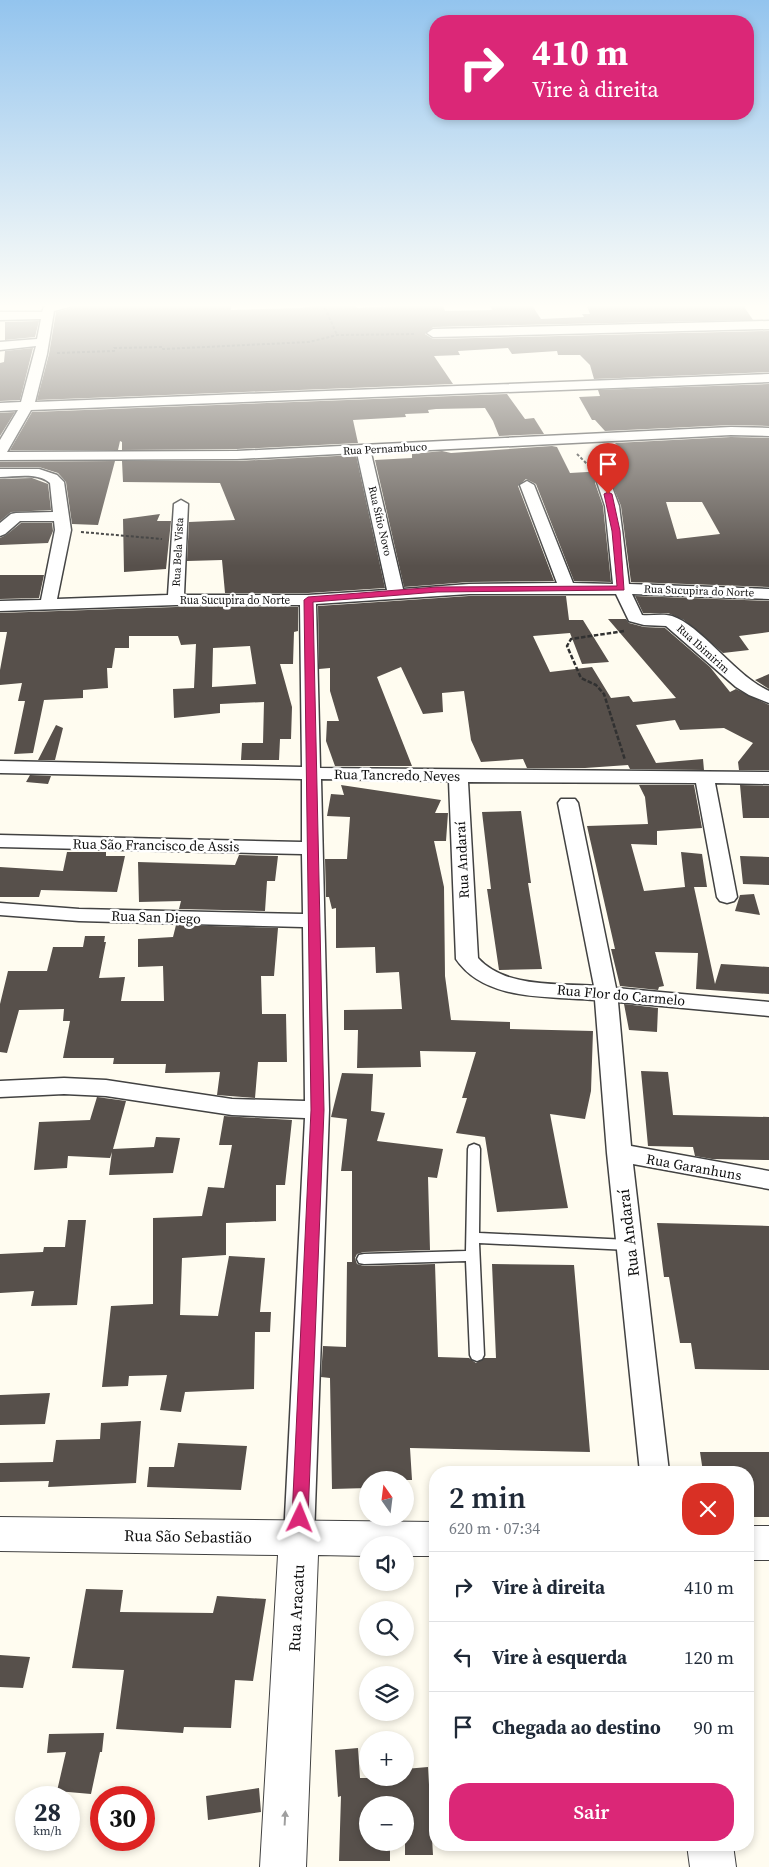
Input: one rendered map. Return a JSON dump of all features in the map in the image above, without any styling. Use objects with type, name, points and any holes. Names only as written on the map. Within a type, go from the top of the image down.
[{"type":"street","points":[[0,454],[27,406],[31,391]]},
{"type":"street","points":[[0,407],[421,391]]},
{"type":"street","name":"Rua Pernambuco","points":[[0,454],[190,456],[364,450],[731,431],[769,432]]},
{"type":"street","name":"Rua Sítio Novo","points":[[364,450],[396,592]]},
{"type":"street","points":[[0,473],[43,474],[54,478],[57,482],[59,509],[63,523],[48,605]]},
{"type":"street","points":[[604,482],[612,506],[621,588],[635,618],[646,620]]},
{"type":"street","points":[[527,485],[567,588]]},
{"type":"street","name":"Rua Bela Vista","points":[[176,600],[177,540],[181,504]]},
{"type":"street","points":[[0,516],[63,523]]},
{"type":"street","points":[[0,532],[16,517]]},
{"type":"street","name":"Rua Sucupira do Norte","points":[[0,606],[176,600],[308,600],[396,592],[567,588],[621,588],[769,594]]},
{"type":"street","name":"Rua Aracatu","points":[[283,1867],[317,1110],[312,921],[312,772],[308,600]]},
{"type":"street","name":"Rua Ibimirim","points":[[646,620],[664,619],[672,622],[695,640],[726,671],[758,694],[769,698]]},
{"type":"street","name":"Rua Tancredo Neves","points":[[0,767],[458,776],[769,778]]},
{"type":"street","name":"Rua Andaraí","points":[[458,776],[466,959],[476,971]]},
{"type":"street","points":[[704,777],[727,897]]},
{"type":"street","name":"Rua Andaraí","points":[[568,803],[606,993],[619,1153],[654,1466]]},
{"type":"street","name":"Rua São Francisco de Assis","points":[[0,841],[312,848]]},
{"type":"street","name":"Rua San Diego","points":[[0,909],[79,915],[312,921]]},
{"type":"street","name":"Rua Flor do Carmelo","points":[[476,971],[484,978],[499,983],[769,1009]]},
{"type":"street","points":[[0,1089],[64,1086],[106,1088],[232,1107],[317,1110]]},
{"type":"street","name":"Rua Garanhuns","points":[[619,1153],[769,1180]]},
{"type":"street","name":"Rua São Sebastião","points":[[0,1534],[429,1539]]},
{"type":"street","points":[[754,1543],[769,1543]]},
{"type":"street","points":[[711,1851],[713,1867]]},
{"type":"lane","points":[[474,1150],[472,1238],[477,1355]]},
{"type":"lane","points":[[472,1238],[629,1245]]},
{"type":"lane","points":[[364,1259],[474,1256]]},
{"type":"path","points":[[563,439],[604,482]]},
{"type":"path","points":[[63,523],[177,540]]},
{"type":"path","points":[[631,777],[604,694],[596,684],[581,678],[567,646],[571,639],[614,633],[637,626],[646,620]]},
{"type":"building","points":[[0,391],[22,391],[20,400],[0,401]]},
{"type":"building","points":[[39,391],[268,391],[37,400]]},
{"type":"building","points":[[598,391],[769,391],[769,426],[731,425],[605,431],[595,420],[592,420],[579,397],[600,396]]},
{"type":"building","points":[[507,394],[525,419],[534,418],[544,434],[499,436],[485,408],[436,409],[428,410],[429,413],[405,414],[406,417],[353,420],[358,443],[237,449],[122,450],[122,442],[120,441],[118,450],[10,450],[32,412]]},
{"type":"building","points":[[15,412],[0,436],[0,413]]},
{"type":"building","points":[[731,437],[769,438],[769,587],[631,582],[621,506],[609,477],[599,477],[595,483],[603,506],[611,582],[574,581],[536,484],[526,479],[518,486],[554,581],[469,582],[404,587],[375,460],[412,458],[412,454],[442,451],[451,453],[552,446],[557,447],[570,473],[621,470],[618,466],[621,465],[616,457],[627,456],[615,443]],"holes":[[[666,502],[702,502],[720,534],[677,539]]]},
{"type":"building","points":[[356,455],[385,588],[308,593],[225,593],[222,560],[187,561],[189,522],[235,520],[220,483],[123,482],[122,461],[237,461]]},
{"type":"building","points":[[115,461],[98,525],[72,524],[66,482],[58,473],[39,467],[0,467],[0,462]]},
{"type":"building","points":[[32,478],[48,484],[51,510],[11,512],[0,521],[0,479]]},
{"type":"building","points":[[160,514],[157,521],[171,521],[166,569],[124,572],[123,519]]},
{"type":"building","points":[[21,523],[52,523],[53,531],[48,543],[0,545],[0,538]]},
{"type":"building","points":[[0,575],[44,575],[39,598],[0,599]]},
{"type":"building","points":[[469,596],[566,596],[569,620],[583,620],[609,662],[582,664],[570,633],[533,636],[550,672],[592,667],[611,698],[629,696],[633,702],[676,698],[608,619],[626,619],[629,623],[644,627],[665,628],[710,667],[730,692],[736,689],[769,705],[769,770],[739,770],[738,762],[753,743],[724,728],[680,730],[675,720],[636,725],[656,763],[703,759],[704,770],[630,769],[628,765],[585,768],[527,768],[523,759],[481,762],[471,740],[464,691],[442,693],[443,712],[423,714],[401,667],[377,677],[412,766],[335,766],[326,741],[327,721],[339,721],[330,691],[330,668],[319,669],[318,606]]},
{"type":"building","points":[[635,596],[769,601],[769,632],[739,636],[749,650],[723,653],[684,620],[668,613],[643,613]]},
{"type":"building","points":[[176,607],[298,607],[298,631],[294,632],[293,664],[280,664],[292,707],[291,739],[280,739],[279,760],[241,760],[242,743],[263,743],[264,702],[220,704],[220,713],[174,718],[173,689],[194,688],[196,644],[181,645],[178,636],[129,636],[129,648],[115,648],[112,668],[107,668],[108,688],[83,690],[83,698],[44,700],[33,753],[14,754],[25,701],[18,701],[22,683],[0,685],[0,670],[7,632],[0,632],[0,613]],"holes":[[[250,646],[256,684],[212,687],[213,648]]]},
{"type":"building","points":[[769,674],[769,689],[755,680]]},
{"type":"building","points":[[56,725],[63,728],[55,760],[38,760]]},
{"type":"building","points":[[30,775],[51,776],[48,784],[26,782]]},
{"type":"building","points":[[341,785],[441,800],[435,813],[448,813],[446,841],[434,841],[444,887],[445,976],[451,1020],[510,1022],[510,1029],[593,1031],[591,1091],[585,1119],[550,1114],[568,1208],[497,1212],[485,1137],[456,1133],[467,1098],[462,1098],[476,1052],[420,1051],[421,1067],[357,1068],[358,1030],[344,1030],[344,1010],[402,1009],[399,972],[376,973],[375,947],[336,948],[336,908],[332,909],[329,897],[326,897],[325,859],[347,859],[350,817],[327,816],[331,794],[344,795]]},
{"type":"building","points":[[639,785],[694,785],[702,828],[657,831],[657,845],[631,844],[644,891],[685,887],[681,852],[702,854],[707,887],[694,887],[715,984],[721,964],[769,967],[769,994],[696,989],[698,953],[655,952],[664,986],[659,987],[658,990],[620,986],[611,949],[615,949],[587,826],[648,824],[645,797]]},
{"type":"building","points":[[740,785],[769,786],[769,818],[743,818]]},
{"type":"building","points":[[521,811],[531,883],[528,883],[542,969],[499,970],[487,889],[491,889],[482,812]]},
{"type":"building","points":[[67,852],[106,852],[106,856],[125,856],[117,892],[41,890],[39,897],[0,897],[0,867],[63,871]]},
{"type":"building","points":[[239,855],[278,856],[275,881],[267,881],[265,911],[179,909],[181,901],[139,902],[138,862],[235,865]]},
{"type":"building","points":[[740,856],[769,857],[769,885],[743,884]]},
{"type":"building","points":[[754,894],[760,915],[735,911],[740,895]]},
{"type":"building","points":[[176,925],[278,928],[274,976],[261,976],[262,1014],[286,1014],[287,1062],[258,1062],[255,1098],[217,1095],[220,1072],[165,1073],[166,1064],[113,1064],[114,1058],[63,1058],[70,1021],[63,1021],[64,1009],[19,1010],[7,1053],[0,1052],[0,1004],[8,971],[47,971],[53,947],[83,947],[85,936],[105,936],[104,942],[106,942],[99,978],[125,977],[121,1001],[164,1001],[163,966],[138,967],[138,939],[173,937]]},
{"type":"building","points":[[624,1004],[658,1008],[657,1032],[629,1030]]},
{"type":"building","points":[[641,1071],[668,1072],[673,1115],[769,1117],[769,1160],[712,1159],[695,1156],[693,1147],[648,1146]]},
{"type":"building","points":[[342,1073],[373,1074],[371,1111],[385,1113],[377,1141],[443,1149],[437,1178],[428,1177],[430,1250],[364,1252],[357,1254],[355,1258],[357,1264],[364,1266],[435,1264],[438,1357],[469,1358],[476,1363],[484,1358],[496,1358],[492,1264],[574,1265],[590,1452],[410,1448],[411,1471],[359,1471],[359,1488],[332,1489],[330,1378],[321,1377],[323,1346],[346,1347],[347,1262],[352,1262],[352,1171],[341,1171],[347,1119],[331,1117]]},
{"type":"building","points":[[97,1097],[126,1101],[113,1149],[154,1147],[156,1137],[180,1138],[173,1173],[109,1175],[112,1152],[110,1158],[68,1156],[67,1168],[34,1170],[39,1122],[90,1120]]},
{"type":"building","points":[[224,1116],[292,1120],[285,1185],[276,1185],[276,1221],[226,1223],[226,1255],[182,1258],[180,1315],[218,1316],[229,1256],[265,1258],[260,1312],[271,1312],[270,1332],[255,1332],[254,1389],[185,1392],[181,1412],[160,1410],[167,1375],[129,1376],[128,1386],[102,1387],[111,1306],[153,1304],[153,1218],[202,1216],[208,1187],[224,1188],[232,1145],[219,1145]]},
{"type":"building","points":[[68,1220],[86,1220],[77,1305],[31,1306],[34,1291],[0,1293],[0,1254],[43,1252],[44,1247],[65,1247]]},
{"type":"building","points":[[657,1223],[769,1226],[769,1370],[695,1369],[691,1343],[680,1343],[669,1277],[664,1277]]},
{"type":"building","points":[[50,1393],[45,1424],[0,1425],[0,1395]]},
{"type":"building","points":[[141,1421],[136,1483],[48,1487],[49,1481],[0,1482],[0,1463],[53,1462],[56,1440],[100,1439],[101,1423]]},
{"type":"building","points":[[178,1443],[247,1446],[241,1490],[147,1487],[149,1467],[174,1467]]},
{"type":"building","points":[[700,1452],[769,1452],[769,1517],[754,1517],[754,1466],[702,1466]]},
{"type":"building","points":[[86,1589],[123,1590],[120,1612],[213,1613],[217,1596],[266,1599],[253,1681],[235,1680],[231,1728],[184,1727],[183,1733],[116,1729],[124,1670],[72,1668]]},
{"type":"building","points":[[0,1655],[30,1657],[23,1688],[0,1687]]},
{"type":"building","points":[[104,1733],[102,1752],[100,1752],[93,1786],[90,1786],[90,1794],[80,1793],[80,1786],[58,1786],[66,1752],[47,1753],[49,1734]]},
{"type":"building","points":[[358,1748],[359,1786],[414,1786],[414,1768],[428,1767],[429,1851],[433,1851],[433,1855],[405,1855],[405,1851],[414,1851],[414,1796],[359,1796],[359,1851],[390,1851],[390,1861],[339,1861],[341,1796],[338,1797],[335,1750]]},
{"type":"building","points":[[259,1788],[261,1812],[208,1820],[206,1796]]},
{"type":"route","points":[[300,1518],[317,1110],[312,921],[312,772],[308,600],[422,590],[621,588],[616,531],[608,494]]}]
